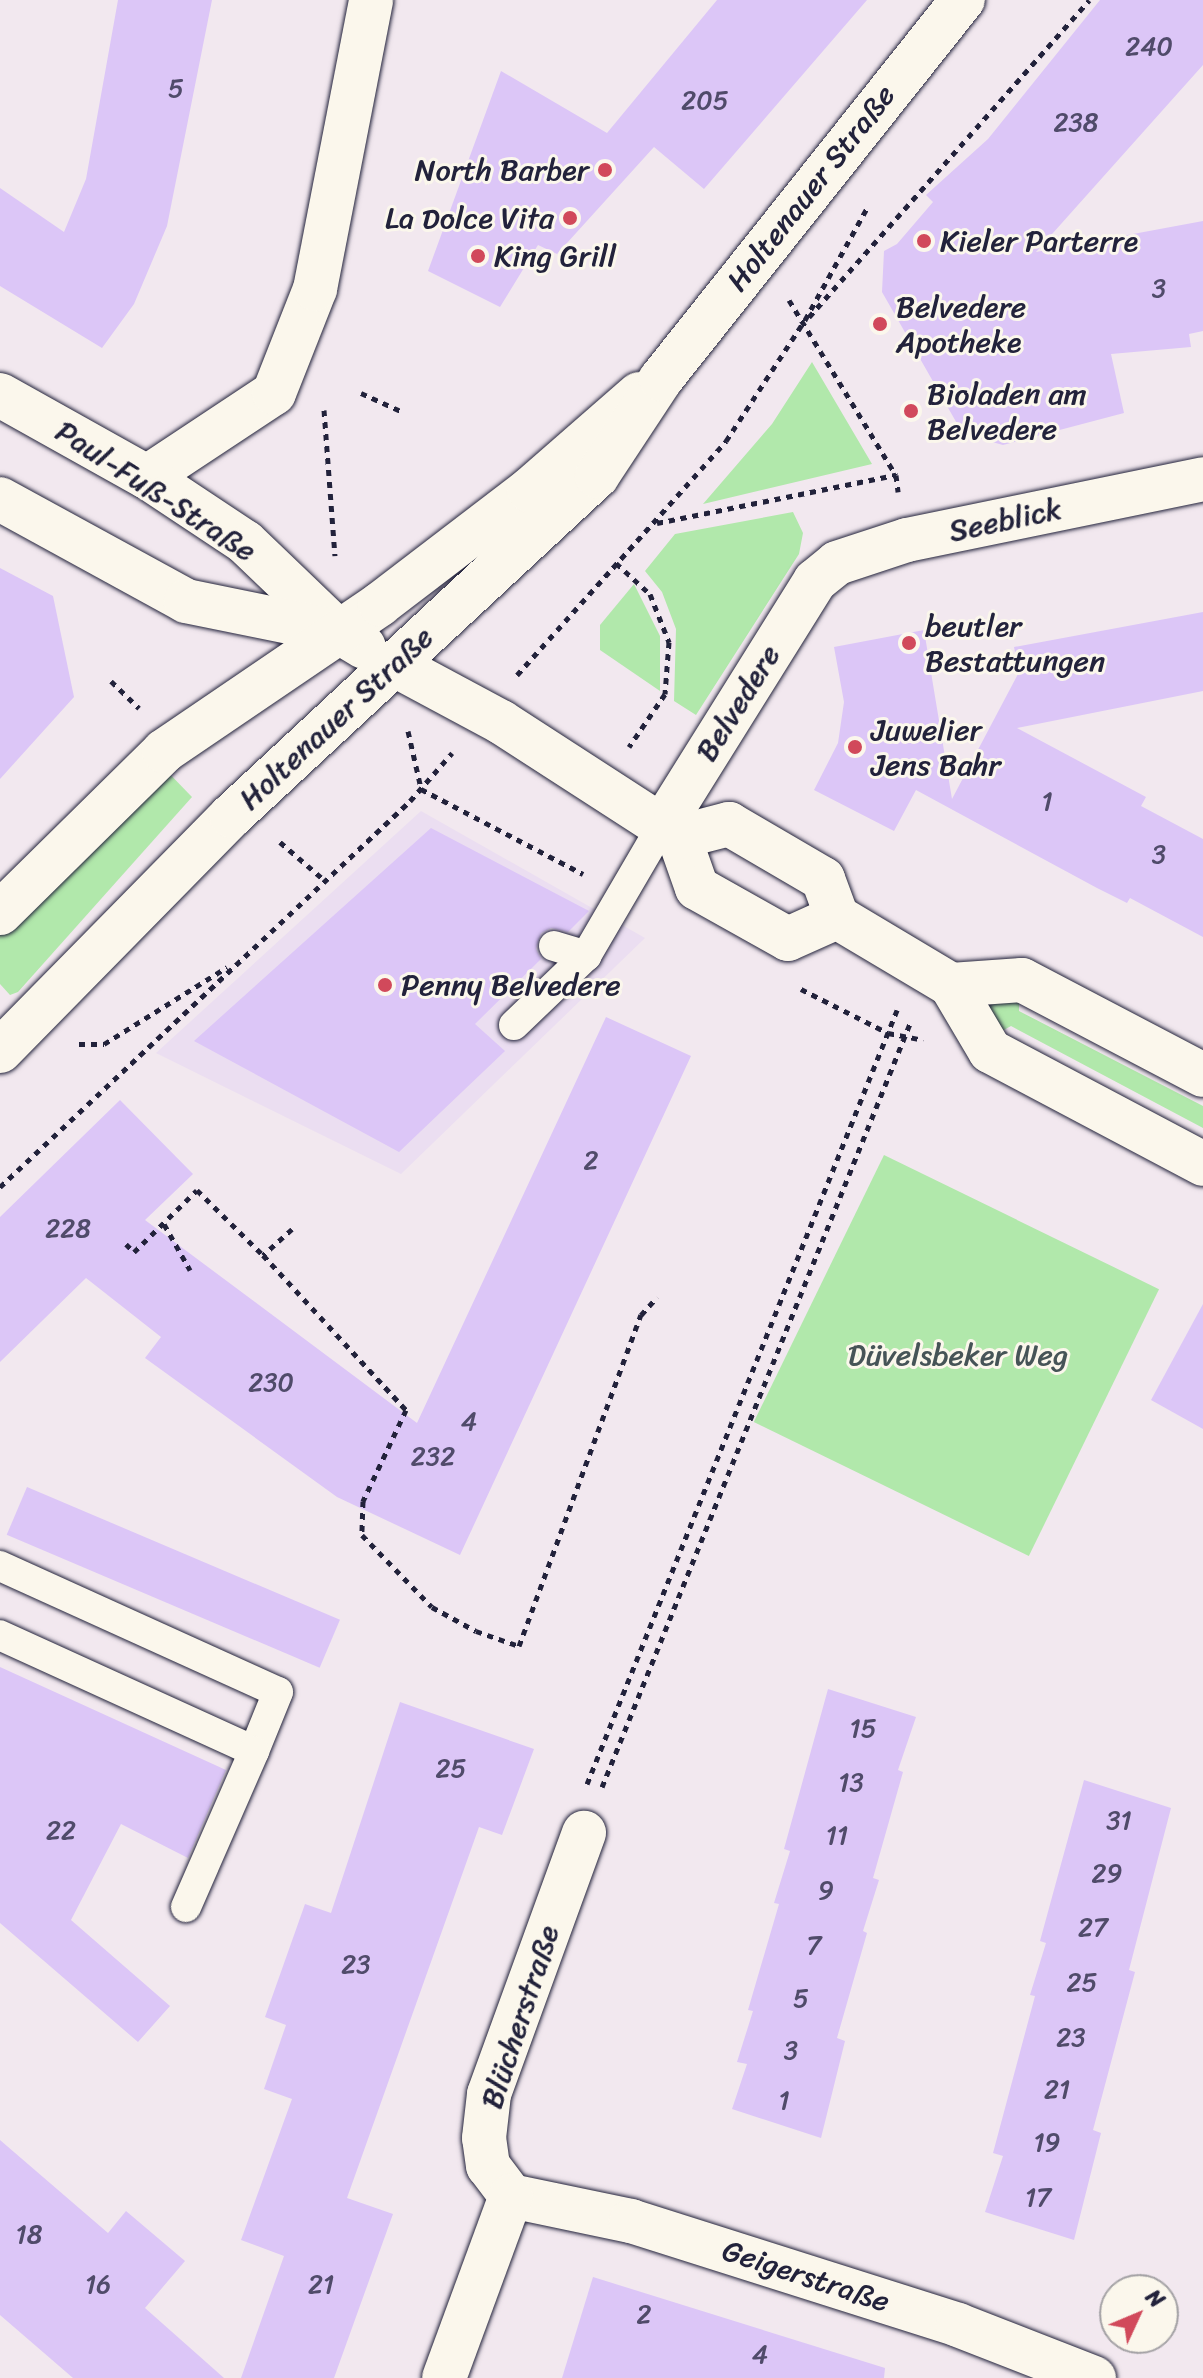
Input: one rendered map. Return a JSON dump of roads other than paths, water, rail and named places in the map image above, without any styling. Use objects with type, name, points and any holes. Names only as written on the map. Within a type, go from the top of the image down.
[{"type":"street","points":[[147,477],[274,393],[315,289],[371,0]]},
{"type":"street","name":"Holtenauer Straße","points":[[0,1051],[219,828],[597,476],[661,379],[963,0]]},
{"type":"street","name":"Holtenauer Straße","points":[[0,913],[164,751],[339,632],[529,490],[604,421],[661,379]]},
{"type":"street","name":"Paul-Fuß-Straße","points":[[0,395],[147,477],[245,542],[339,632],[393,664]]},
{"type":"street","name":"Seeblick","points":[[815,581],[837,563],[907,540],[1203,479]]},
{"type":"street","name":"Paul-Fuß-Straße","points":[[0,499],[186,601],[339,632]]},
{"type":"street","name":"Belvedere","points":[[670,832],[815,581]]},
{"type":"street","points":[[393,664],[435,689],[475,727],[505,744],[546,754],[670,832],[697,888],[788,939],[837,917]]},
{"type":"street","points":[[670,832],[729,824],[823,879],[837,917],[940,979],[990,1051],[1203,1164]]},
{"type":"street","points":[[940,979],[1022,980],[1203,1075]]},
{"type":"street","name":"Blücherstraße","points":[[511,2196],[488,2166],[484,2138],[489,2094],[584,1833]]},
{"type":"street","points":[[444,2378],[511,2196]]},
{"type":"street","name":"Geigerstraße","points":[[511,2196],[631,2221],[958,2325],[1094,2378]]},
{"type":"lane","points":[[514,1025],[586,956],[670,832]]},
{"type":"lane","points":[[554,946],[586,956]]},
{"type":"lane","points":[[0,1566],[278,1692],[186,1907]]},
{"type":"lane","points":[[0,1635],[254,1751]]},
{"type":"place","name":"North Barber","points":[[605,170]]},
{"type":"place","name":"La Dolce Vita","points":[[570,218]]},
{"type":"place","name":"Kieler Parterre","points":[[924,241]]},
{"type":"place","name":"King Grill","points":[[478,256]]},
{"type":"place","name":"Belvedere Apotheke","points":[[880,324]]},
{"type":"place","name":"Bioladen am Belvedere","points":[[911,411]]},
{"type":"place","name":"beutler Bestattungen","points":[[909,643]]},
{"type":"place","name":"Juwelier Jens Bahr","points":[[855,747]]},
{"type":"place","name":"Penny Belvedere","points":[[385,985]]},
{"type":"park label","name":"Düvelsbeker Weg","points":[[958,1355]]}]
